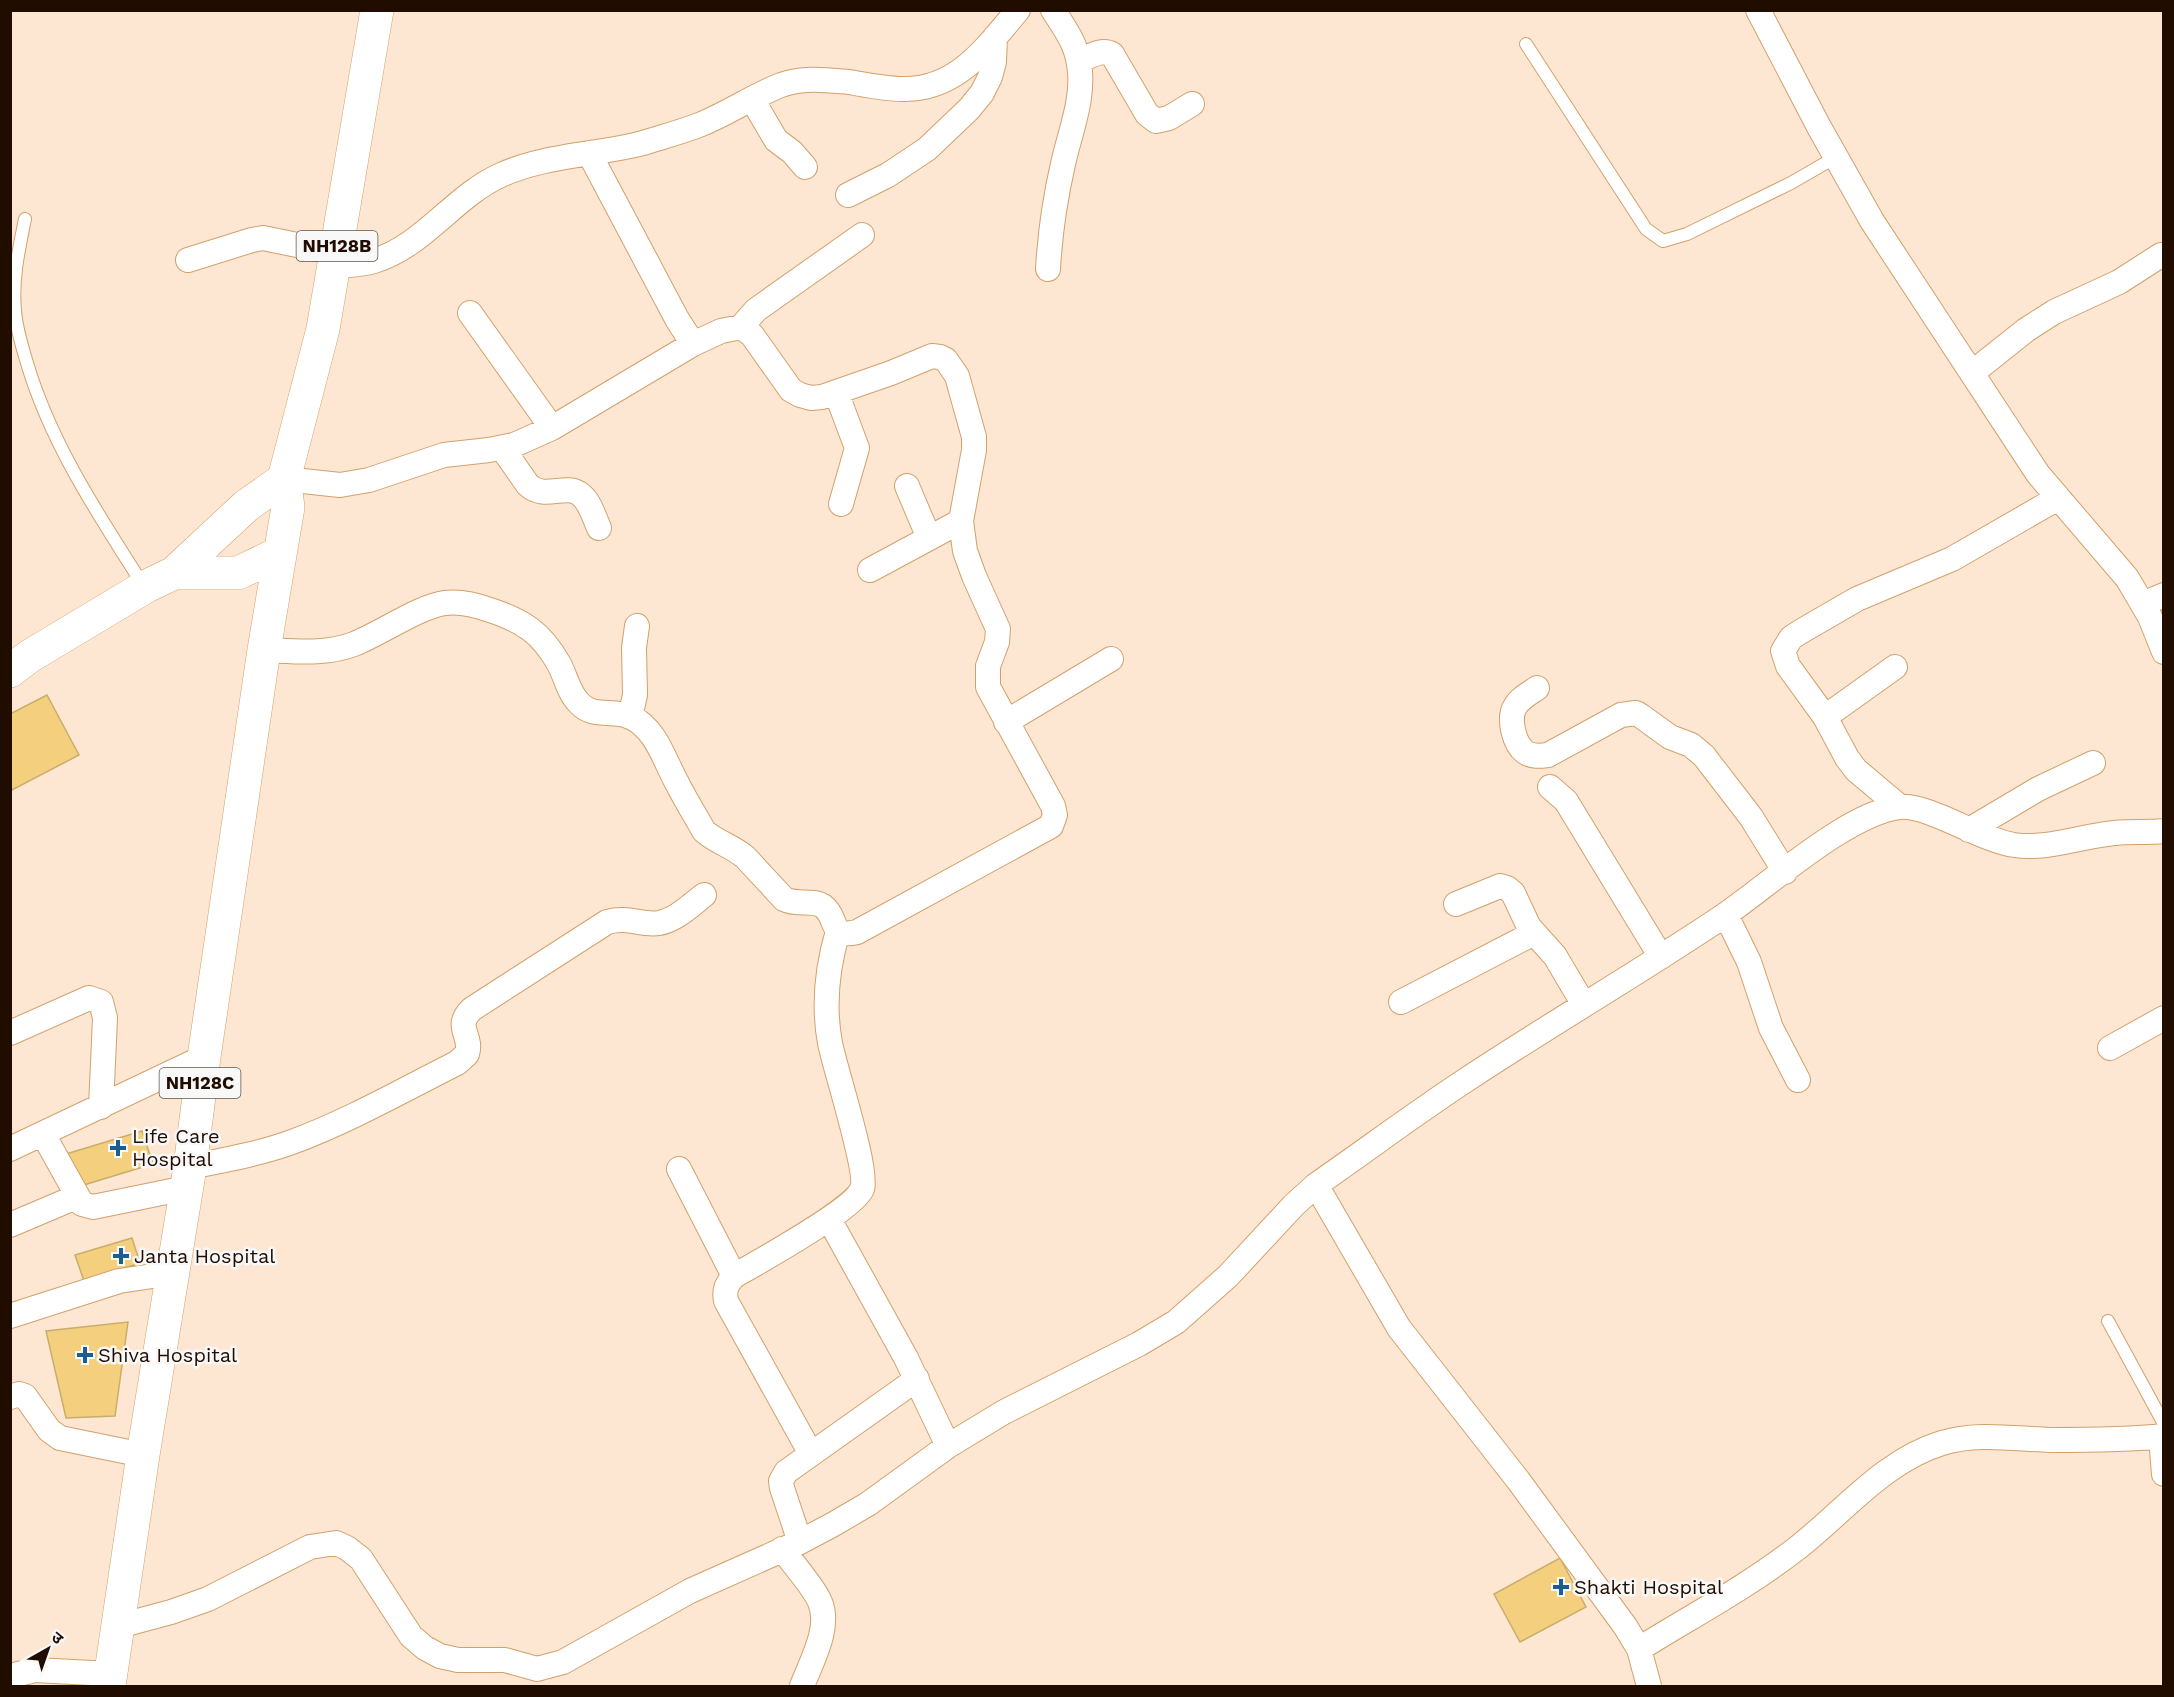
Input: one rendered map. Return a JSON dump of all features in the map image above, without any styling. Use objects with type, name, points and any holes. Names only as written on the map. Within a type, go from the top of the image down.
[{"type":"highway","name":"NH128B","points":[[284,479],[323,329],[377,10]]},
{"type":"highway","points":[[10,671],[30,656],[144,587],[174,573],[246,506],[284,479]]},
{"type":"highway","name":"NH128C","points":[[110,1680],[142,1455],[188,1178],[264,650],[288,507],[284,479]]},
{"type":"highway","points":[[174,573],[238,573],[280,554]]},
{"type":"highway","points":[[238,573],[247,592],[264,650]]},
{"type":"street","points":[[188,260],[263,238],[335,259],[371,262],[412,243],[481,186],[502,174],[551,160],[642,143],[699,125],[781,85],[814,79],[903,89],[938,84],[970,65],[1018,10]]},
{"type":"street","points":[[1048,269],[1050,230],[1055,200],[1080,90],[1079,61],[1069,34],[1053,10]]},
{"type":"street","points":[[1758,10],[1872,221],[2038,474],[2127,578],[2153,599],[2150,617],[2163,652]]},
{"type":"street","points":[[848,195],[888,175],[927,149],[969,109],[982,93],[990,76],[994,62],[995,37]]},
{"type":"street","points":[[1079,61],[1100,51],[1112,54],[1147,114],[1156,121],[1169,118],[1192,104]]},
{"type":"street","points":[[752,99],[776,140],[792,152],[805,167]]},
{"type":"street","points":[[589,153],[677,319],[693,344]]},
{"type":"street","points":[[284,479],[340,485],[369,480],[444,455],[514,445],[552,428],[693,344],[722,331],[741,327],[764,304],[862,235]]},
{"type":"street","points":[[1972,373],[2026,330],[2054,312],[2120,282],[2161,255]]},
{"type":"street","points":[[470,313],[552,428]]},
{"type":"street","points":[[264,650],[322,651],[341,648],[444,603],[480,606],[515,619],[530,628],[546,643],[575,698],[587,711],[618,713],[630,717],[650,732],[704,831],[745,857],[784,900],[792,903],[809,902],[822,905],[838,931],[846,935],[857,932],[1051,826],[1055,815],[1053,806],[988,687],[987,674],[997,642],[998,629],[965,551],[961,521],[974,450],[974,437],[957,376],[952,366],[940,357],[932,356],[836,392],[811,398],[791,390],[752,335],[741,327]]},
{"type":"street","points":[[836,392],[857,448],[841,504]]},
{"type":"street","points":[[502,448],[532,489],[547,493],[574,490],[582,495],[599,528]]},
{"type":"street","points":[[907,486],[929,538]]},
{"type":"street","points":[[1900,807],[1856,770],[1838,744],[1825,717],[1784,658],[1783,651],[1791,638],[1857,599],[1952,559],[2058,498]]},
{"type":"street","points":[[870,570],[961,521]]},
{"type":"street","points":[[630,717],[635,695],[634,648],[637,626]]},
{"type":"street","points":[[1006,722],[1112,659]]},
{"type":"street","points":[[1825,717],[1895,667]]},
{"type":"street","points":[[1537,688],[1514,707],[1512,715],[1512,726],[1520,747],[1525,752],[1538,756],[1548,755],[1621,715],[1636,713],[1670,737],[1691,745],[1704,756],[1751,817],[1785,872]]},
{"type":"street","points":[[1969,830],[2038,789],[2093,763]]},
{"type":"street","points":[[1551,787],[1566,801],[1661,957]]},
{"type":"street","points":[[119,1626],[208,1599],[310,1547],[336,1543],[361,1559],[411,1636],[440,1656],[458,1660],[505,1660],[537,1669],[563,1662],[690,1591],[791,1546],[868,1504],[948,1446],[1004,1412],[1139,1344],[1176,1322],[1228,1276],[1294,1205],[1316,1185],[1463,1082],[1726,915],[1831,838],[1851,826],[1877,813],[1900,807],[1919,809],[2012,845],[2050,845],[2116,832],[2163,831]]},
{"type":"street","points":[[1456,904],[1500,886],[1507,888],[1513,893],[1529,927],[1556,956],[1584,1005]]},
{"type":"street","points":[[43,1134],[76,1197],[82,1204],[93,1207],[188,1178],[253,1153],[291,1142],[322,1130],[457,1063],[467,1054],[468,1043],[463,1023],[472,1009],[608,922],[620,919],[659,923],[673,917],[704,895]]},
{"type":"street","points":[[1726,915],[1749,962],[1771,1028],[1798,1080]]},
{"type":"street","points":[[811,1454],[726,1301],[724,1292],[734,1276],[829,1219],[862,1190],[862,1168],[830,1044],[826,1016],[829,964],[838,931]]},
{"type":"street","points":[[1401,1002],[1534,933]]},
{"type":"street","points":[[10,1033],[89,998],[101,1002],[105,1018],[101,1107]]},
{"type":"street","points":[[2110,1048],[2163,1018]]},
{"type":"street","points":[[10,1149],[204,1058]]},
{"type":"street","points":[[679,1169],[734,1276]]},
{"type":"street","points":[[1316,1185],[1399,1328],[1518,1480],[1625,1626],[1639,1649],[1649,1686]]},
{"type":"street","points":[[10,1225],[76,1197]]},
{"type":"street","points":[[829,1219],[917,1379],[948,1446]]},
{"type":"street","points":[[10,1316],[119,1281],[173,1273]]},
{"type":"street","points":[[802,1686],[824,1623],[823,1611],[820,1600],[791,1546],[781,1481],[786,1472],[917,1379]]},
{"type":"street","points":[[10,1397],[19,1394],[29,1400],[49,1430],[60,1438],[142,1455]]},
{"type":"street","points":[[1639,1649],[1764,1572],[1798,1548],[1876,1480],[1907,1459],[1942,1443],[1970,1438],[2049,1440],[2162,1432],[2163,1474]]},
{"type":"street","points":[[10,1676],[35,1670],[110,1680]]},
{"type":"lane","points":[[1526,45],[1646,229],[1663,241],[1688,234],[1791,183],[1836,157]]},
{"type":"lane","points":[[25,219],[14,277],[15,311],[21,344],[36,393],[62,450],[92,506],[144,587]]},
{"type":"lane","points":[[2109,1321],[2162,1432]]},
{"type":"building","points":[[47,695],[79,755],[10,791],[10,714]]},
{"type":"building","points":[[142,1131],[153,1164],[77,1187],[66,1154]]},
{"type":"building","points":[[132,1238],[140,1263],[84,1281],[75,1255]]},
{"type":"building","points":[[128,1322],[115,1416],[66,1418],[46,1331]]},
{"type":"building","points":[[1560,1558],[1586,1607],[1520,1642],[1494,1594]]},
{"type":"place","name":"Life Care Hospital","points":[[118,1148]]},
{"type":"place","name":"Janta Hospital","points":[[121,1256]]},
{"type":"place","name":"Shiva Hospital","points":[[85,1355]]},
{"type":"place","name":"Shakti Hospital","points":[[1561,1587]]}]
